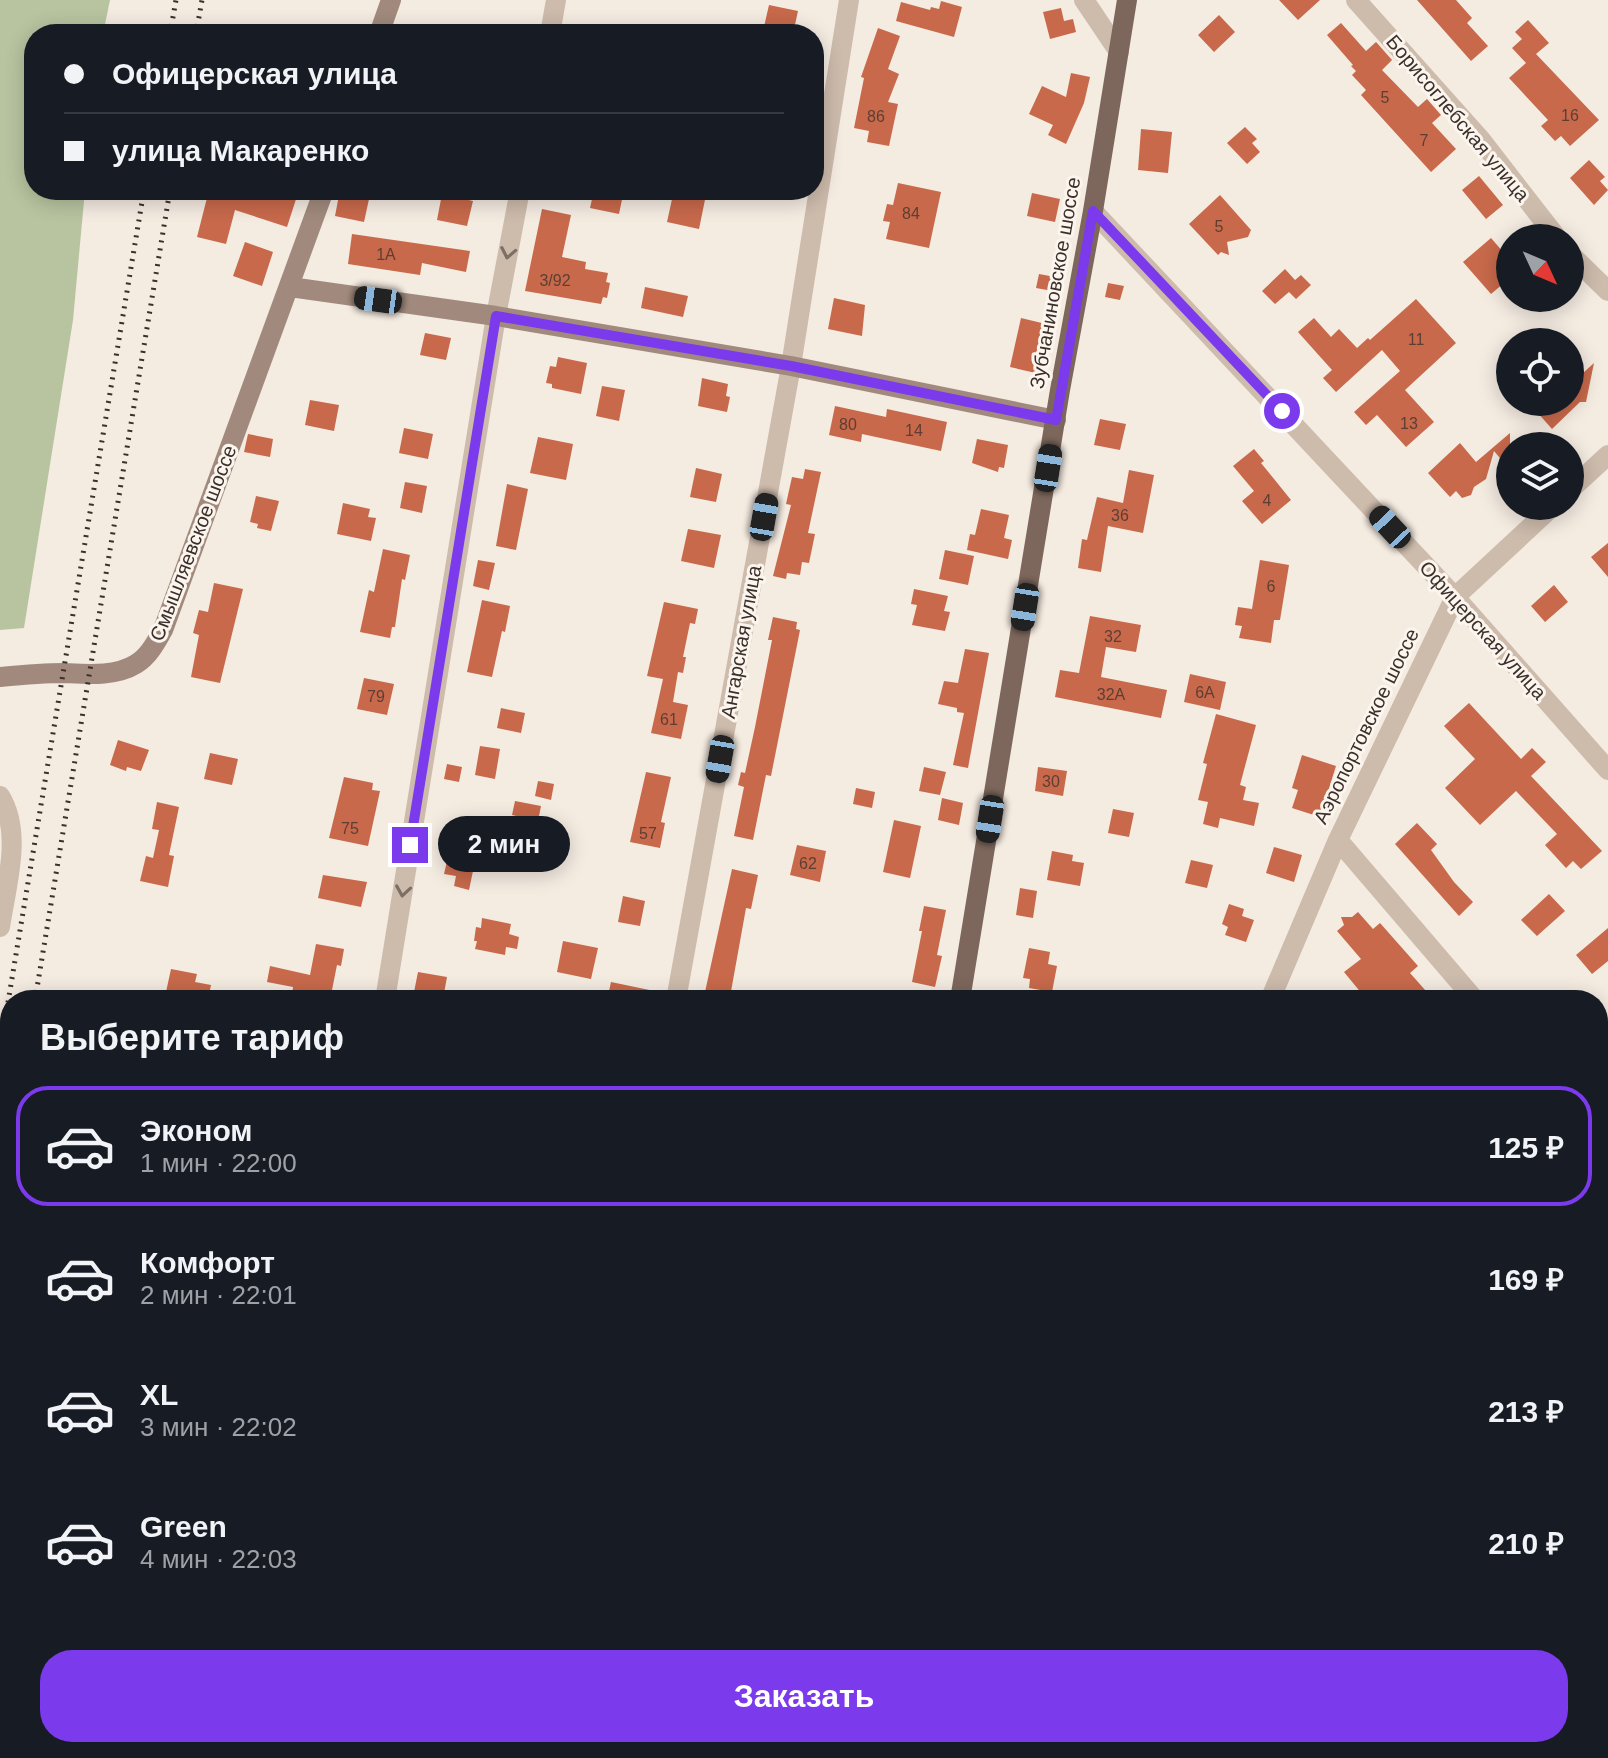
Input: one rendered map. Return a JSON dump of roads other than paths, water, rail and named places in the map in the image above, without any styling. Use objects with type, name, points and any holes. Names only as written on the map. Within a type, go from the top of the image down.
[{"type":"main road","name":"Зубчаниновское шоссе","points":[[962,990],[1127,0]]},
{"type":"street","points":[[383,24],[391,0]]},
{"type":"street","points":[[552,24],[556,0]]},
{"type":"street","name":"Ангарская улица","points":[[824,158],[849,0]]},
{"type":"street","points":[[1084,0],[1119,52]]},
{"type":"street","name":"Борисоглебская улица","points":[[1356,0],[1481,140],[1546,224]]},
{"type":"street","name":"Смышляевское шоссе","points":[[0,677],[63,673],[89,675],[127,669],[152,650],[163,630],[320,200]]},
{"type":"street","points":[[387,990],[496,316],[518,200]]},
{"type":"street","name":"Ангарская улица","points":[[678,990],[791,366],[817,200]]},
{"type":"street","name":"Офицерская улица","points":[[1093,211],[1455,597],[1608,770]]},
{"type":"street","points":[[1584,268],[1608,291]]},
{"type":"street","points":[[290,287],[496,316],[791,366],[1056,420]]},
{"type":"street","points":[[1584,477],[1608,455]]},
{"type":"street","name":"Аэропортовское шоссе","points":[[1274,990],[1338,840],[1455,597],[1538,520]]},
{"type":"street","points":[[0,796],[7,807],[12,848],[0,927]]},
{"type":"street","points":[[1338,840],[1466,990]]},
{"type":"railway","points":[[172,24],[176,0]]},
{"type":"railway","points":[[198,24],[202,0]]},
{"type":"railway","points":[[10,990],[142,200]]},
{"type":"railway","points":[[37,990],[168,200]]}]
